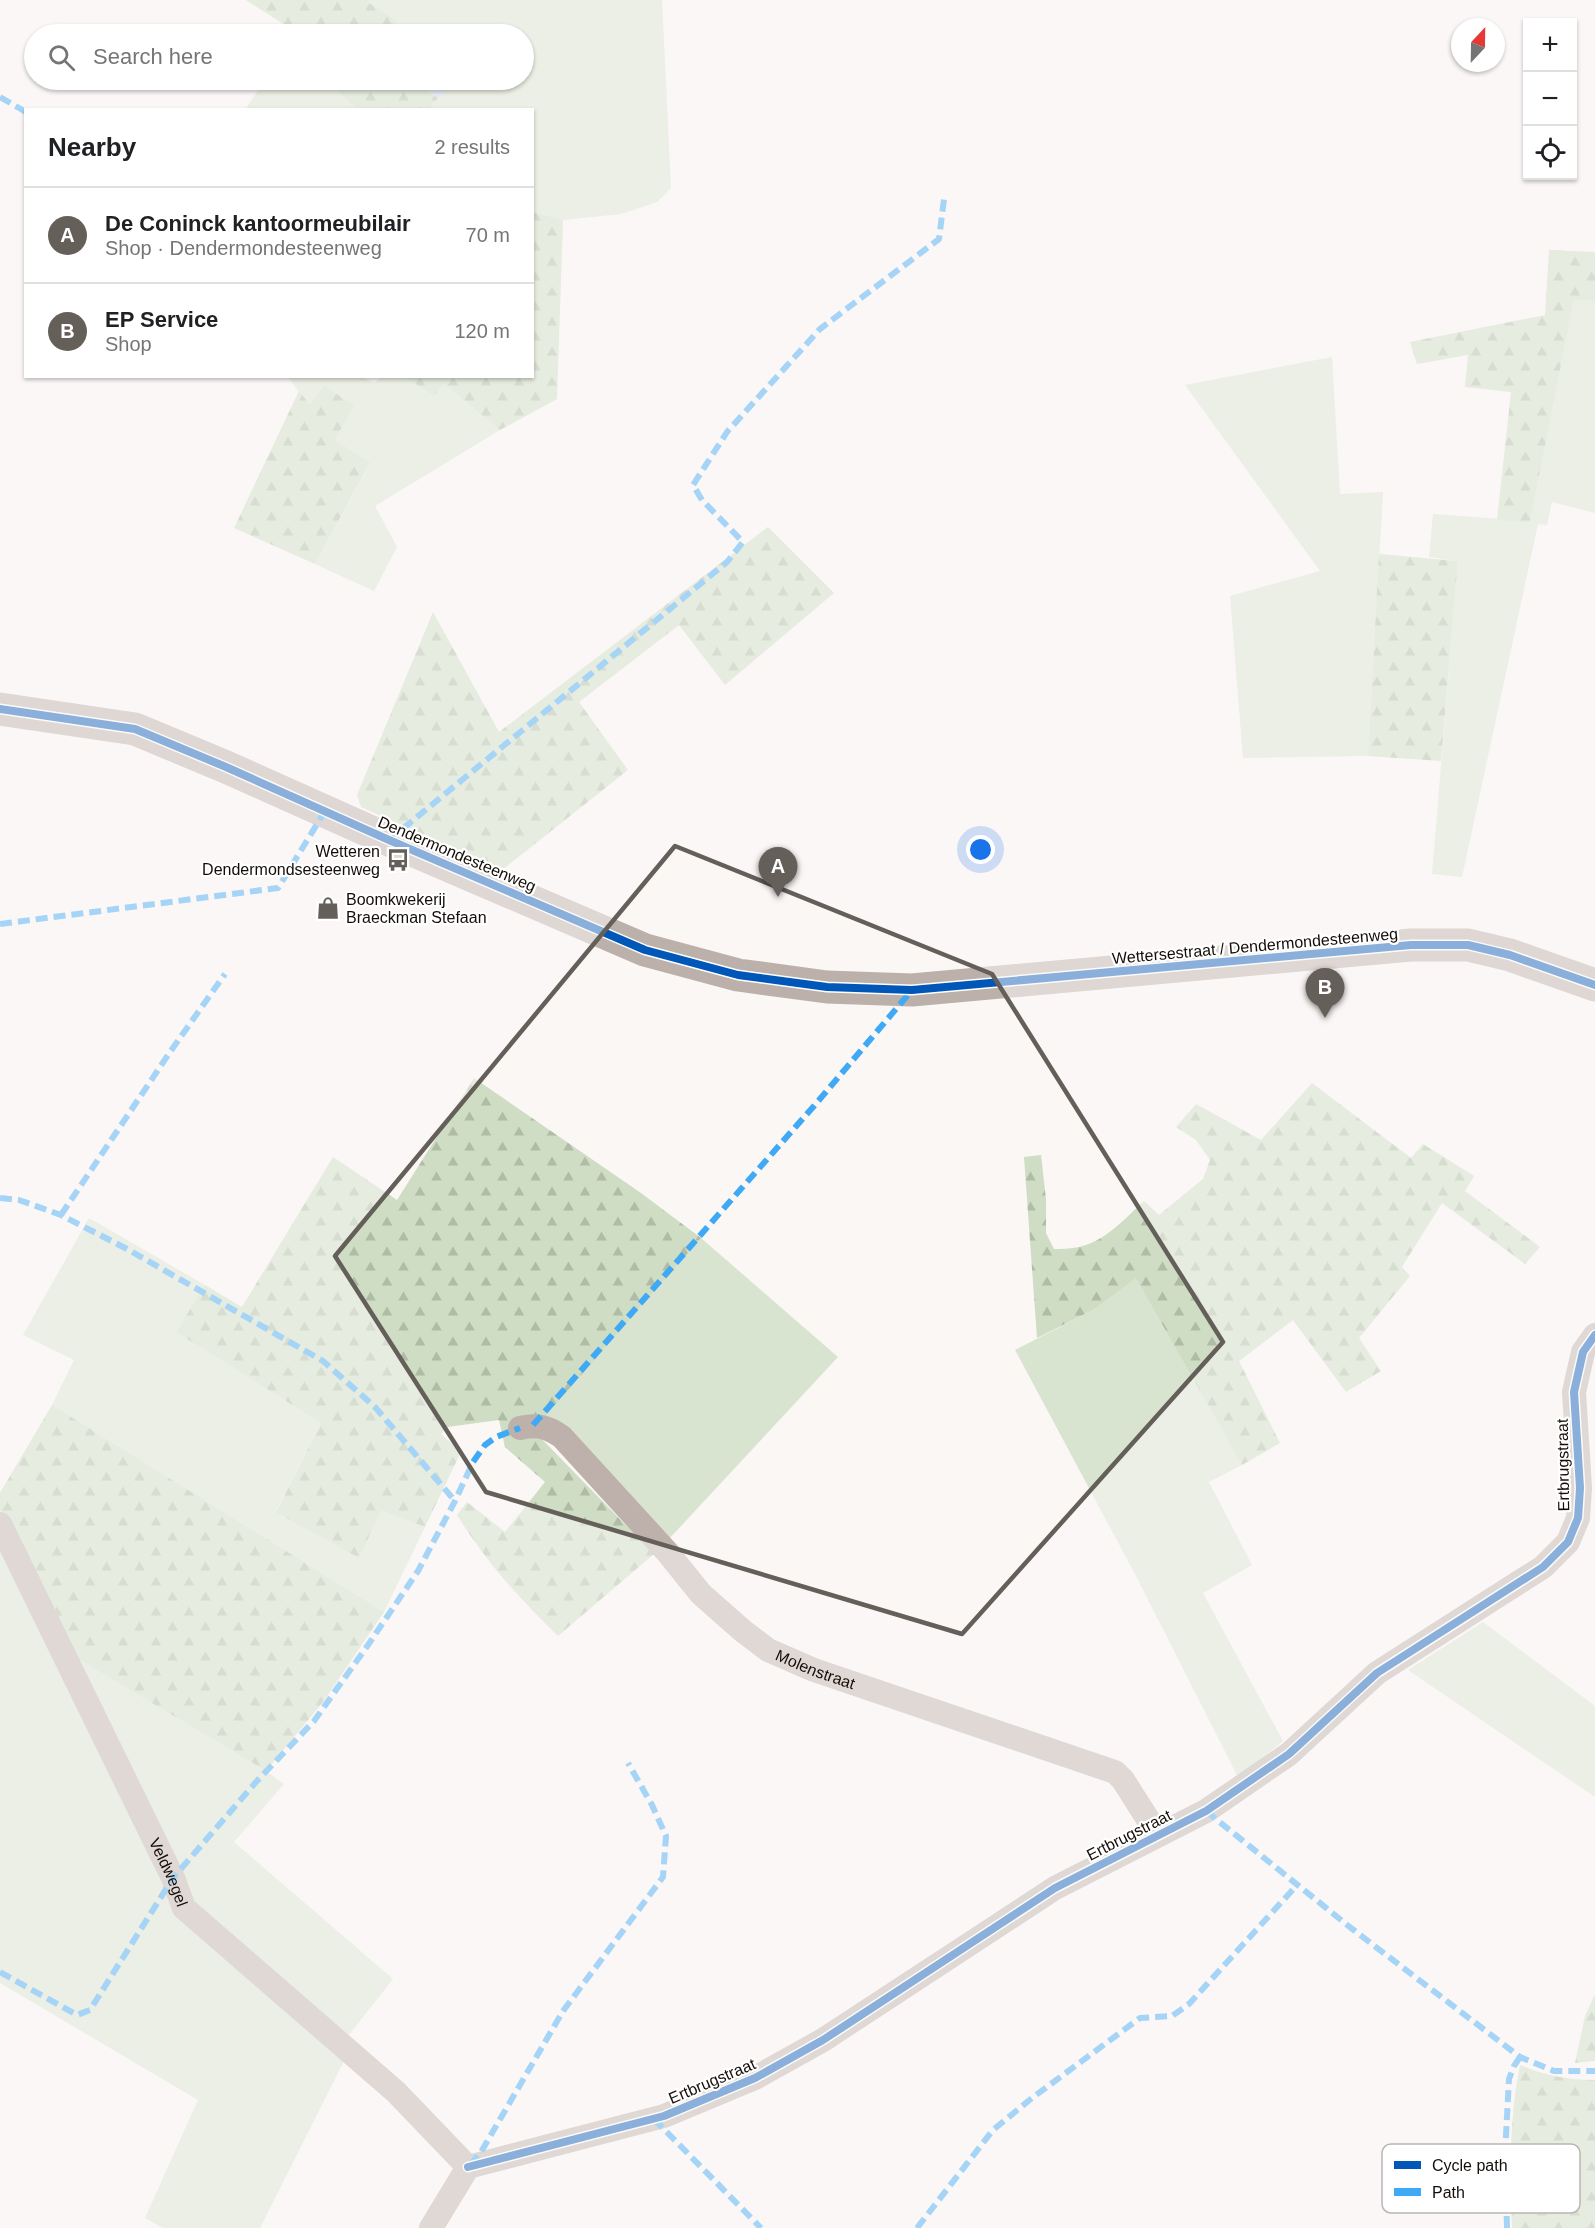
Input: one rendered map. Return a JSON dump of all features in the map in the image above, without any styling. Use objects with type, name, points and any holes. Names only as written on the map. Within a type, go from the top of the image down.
[{"type":"main road","name":"Dendermondesteenweg","points":[[0,709],[135,729],[645,950],[738,975],[827,987],[912,990]]},
{"type":"main road","name":"Wettersestraat / Dendermondesteenweg","points":[[912,990],[1411,945],[1468,945],[1510,955],[1595,985]]},
{"type":"street","name":"Ertbrugstraat","points":[[468,2167],[664,2116],[755,2078],[823,2040],[1055,1888],[1206,1811],[1289,1754],[1377,1673],[1543,1567],[1568,1542],[1578,1518],[1580,1488],[1574,1392],[1583,1352],[1595,1335]]},
{"type":"street","name":"Molenstraat","points":[[520,1428],[533,1425],[548,1428],[562,1437],[668,1552],[701,1594],[768,1650],[814,1670],[1115,1772],[1123,1780],[1158,1835]]},
{"type":"street","name":"Veldwegel","points":[[0,1524],[168,1867],[184,1908],[396,2092],[468,2167]]},
{"type":"street","points":[[431,2228],[468,2167]]},
{"type":"highlighted area","points":[[675,846],[992,974],[1223,1342],[962,1634],[486,1492],[335,1256]]},
{"type":"green space","points":[[246,0],[368,0],[369,3],[397,21],[396,24],[283,24]]},
{"type":"green space","points":[[368,0],[662,0],[671,188],[657,202],[621,214],[563,220],[534,212],[534,108],[431,108],[445,90],[534,90],[534,24],[396,24],[397,21],[369,3]]},
{"type":"green space","points":[[258,90],[338,90],[356,108],[246,108]]},
{"type":"green space","points":[[338,90],[427,90],[438,98],[431,108],[356,108]]},
{"type":"green space","points":[[534,212],[563,220],[557,399],[500,430],[444,384],[434,396],[407,378],[534,378]]},
{"type":"green space","points":[[1549,250],[1595,252],[1595,301],[1574,299],[1530,522],[1497,520],[1511,392],[1465,387],[1468,355],[1417,364],[1410,342],[1545,315]]},
{"type":"green space","points":[[1574,298],[1595,301],[1595,513],[1552,502],[1547,525],[1538,524],[1462,877],[1432,874],[1458,561],[1429,557],[1433,514],[1530,521]]},
{"type":"green space","points":[[1332,357],[1340,494],[1383,492],[1368,756],[1243,758],[1230,596],[1320,571],[1185,385]]},
{"type":"green space","points":[[289,378],[365,378],[374,383],[381,378],[407,378],[434,396],[444,384],[500,430],[375,506],[397,547],[374,591],[315,564],[370,464],[335,440]]},
{"type":"green space","points":[[324,386],[354,405],[335,440],[370,463],[315,564],[234,528],[299,391],[310,405]]},
{"type":"green space","points":[[768,527],[834,593],[725,685],[679,625],[579,702],[628,770],[502,870],[361,807],[357,795],[433,612],[499,732]]},
{"type":"green space","points":[[1379,554],[1458,561],[1441,761],[1368,756]]},
{"type":"green space","points":[[474,1078],[641,1193],[701,1238],[533,1430],[654,1554],[558,1636],[504,1579],[457,1515],[467,1502],[505,1532],[545,1482],[505,1447],[499,1420],[447,1427],[441,1434],[461,1452],[425,1527],[381,1510],[359,1558],[276,1512],[321,1423],[176,1332],[205,1285],[242,1307],[333,1157],[397,1200]]},
{"type":"green space","points":[[1312,1083],[1411,1158],[1423,1144],[1474,1176],[1465,1191],[1540,1247],[1525,1264],[1442,1203],[1402,1267],[1410,1276],[1359,1338],[1381,1371],[1346,1392],[1293,1320],[1239,1361],[1280,1443],[1242,1465],[1136,1278],[1093,1310],[1037,1338],[1024,1157],[1041,1155],[1046,1199],[1046,1233],[1054,1249],[1082,1246],[1094,1242],[1114,1229],[1144,1201],[1159,1215],[1203,1179],[1210,1160],[1196,1140],[1176,1127],[1196,1104],[1261,1140]]},
{"type":"green space","points":[[89,1218],[205,1285],[176,1332],[321,1423],[276,1511],[359,1558],[380,1509],[425,1527],[384,1612],[52,1405],[74,1360],[23,1335]]},
{"type":"green space","points":[[701,1238],[838,1357],[668,1540],[543,1418]]},
{"type":"green space","points":[[1136,1277],[1242,1465],[1209,1482],[1252,1565],[1203,1593],[1283,1741],[1238,1777],[1135,1574],[1015,1350],[1093,1310]]},
{"type":"green space","points":[[52,1405],[384,1612],[323,1702],[266,1771],[76,1658],[0,1510],[0,1493]]},
{"type":"green space","points":[[0,1541],[82,1707],[165,1890],[344,2061],[260,2228],[163,2228],[145,2218],[198,2100],[0,1983]]},
{"type":"green space","points":[[1483,1622],[1595,1706],[1595,1797],[1408,1670]]},
{"type":"green space","points":[[76,1658],[284,1784],[234,1842],[393,1979],[345,2040],[188,1896]]},
{"type":"green space","points":[[1595,1994],[1595,2061],[1575,2063],[1585,2016]]},
{"type":"green space","points":[[1520,2065],[1557,2077],[1595,2080],[1595,2228],[1512,2228],[1512,2213],[1580,2213],[1580,2144],[1512,2144]]},
{"type":"water","points":[[427,90],[445,90],[438,98]]},
{"type":"marked path","points":[[0,97],[24,111]]},
{"type":"marked path","points":[[389,840],[727,562],[743,542],[702,500],[693,485],[727,432],[820,329],[939,239],[944,199]]},
{"type":"marked path","points":[[0,924],[278,888],[325,811]]},
{"type":"marked path","points":[[61,1215],[225,974]]},
{"type":"marked path","points":[[533,1425],[814,1106],[912,990]]},
{"type":"marked path","points":[[0,1198],[19,1200],[61,1215],[127,1249],[323,1361],[375,1407],[455,1501]]},
{"type":"marked path","points":[[0,1972],[77,2015],[90,2010],[173,1878],[256,1782],[314,1721],[368,1645],[418,1571],[473,1462],[485,1445],[496,1437],[520,1428]]},
{"type":"marked path","points":[[470,2165],[481,2152],[563,2011],[663,1877],[666,1836],[652,1805],[628,1763]]},
{"type":"marked path","points":[[1206,1811],[1351,1928],[1520,2057],[1554,2071],[1595,2071]]},
{"type":"marked path","points":[[917,2228],[993,2130],[1032,2098],[1140,2018],[1172,2016],[1189,2004],[1297,1885]]},
{"type":"marked path","points":[[1506,2144],[1509,2079],[1520,2057]]},
{"type":"marked path","points":[[654,2119],[761,2228]]},
{"type":"marked path","points":[[1507,2213],[1507,2228]]},
{"type":"cycle path","points":[[0,709],[135,729],[645,950],[738,975],[827,987],[912,990],[1411,945],[1468,945],[1510,955],[1595,985]]},
{"type":"cycle path","points":[[468,2167],[664,2116],[755,2078],[823,2040],[1055,1888],[1206,1811],[1289,1754],[1377,1673],[1543,1567],[1568,1542],[1578,1518],[1580,1488],[1574,1392],[1583,1352],[1595,1335]]},
{"type":"place","name":"Wetteren Dendermondsesteenweg","points":[[398,860]]},
{"type":"place","name":"De Coninck kantoormeubilair","points":[[778,897]]},
{"type":"place","name":"Boomkwekerij Braeckman Stefaan","points":[[328,908]]},
{"type":"place","name":"EP Service","points":[[1325,1018]]}]
